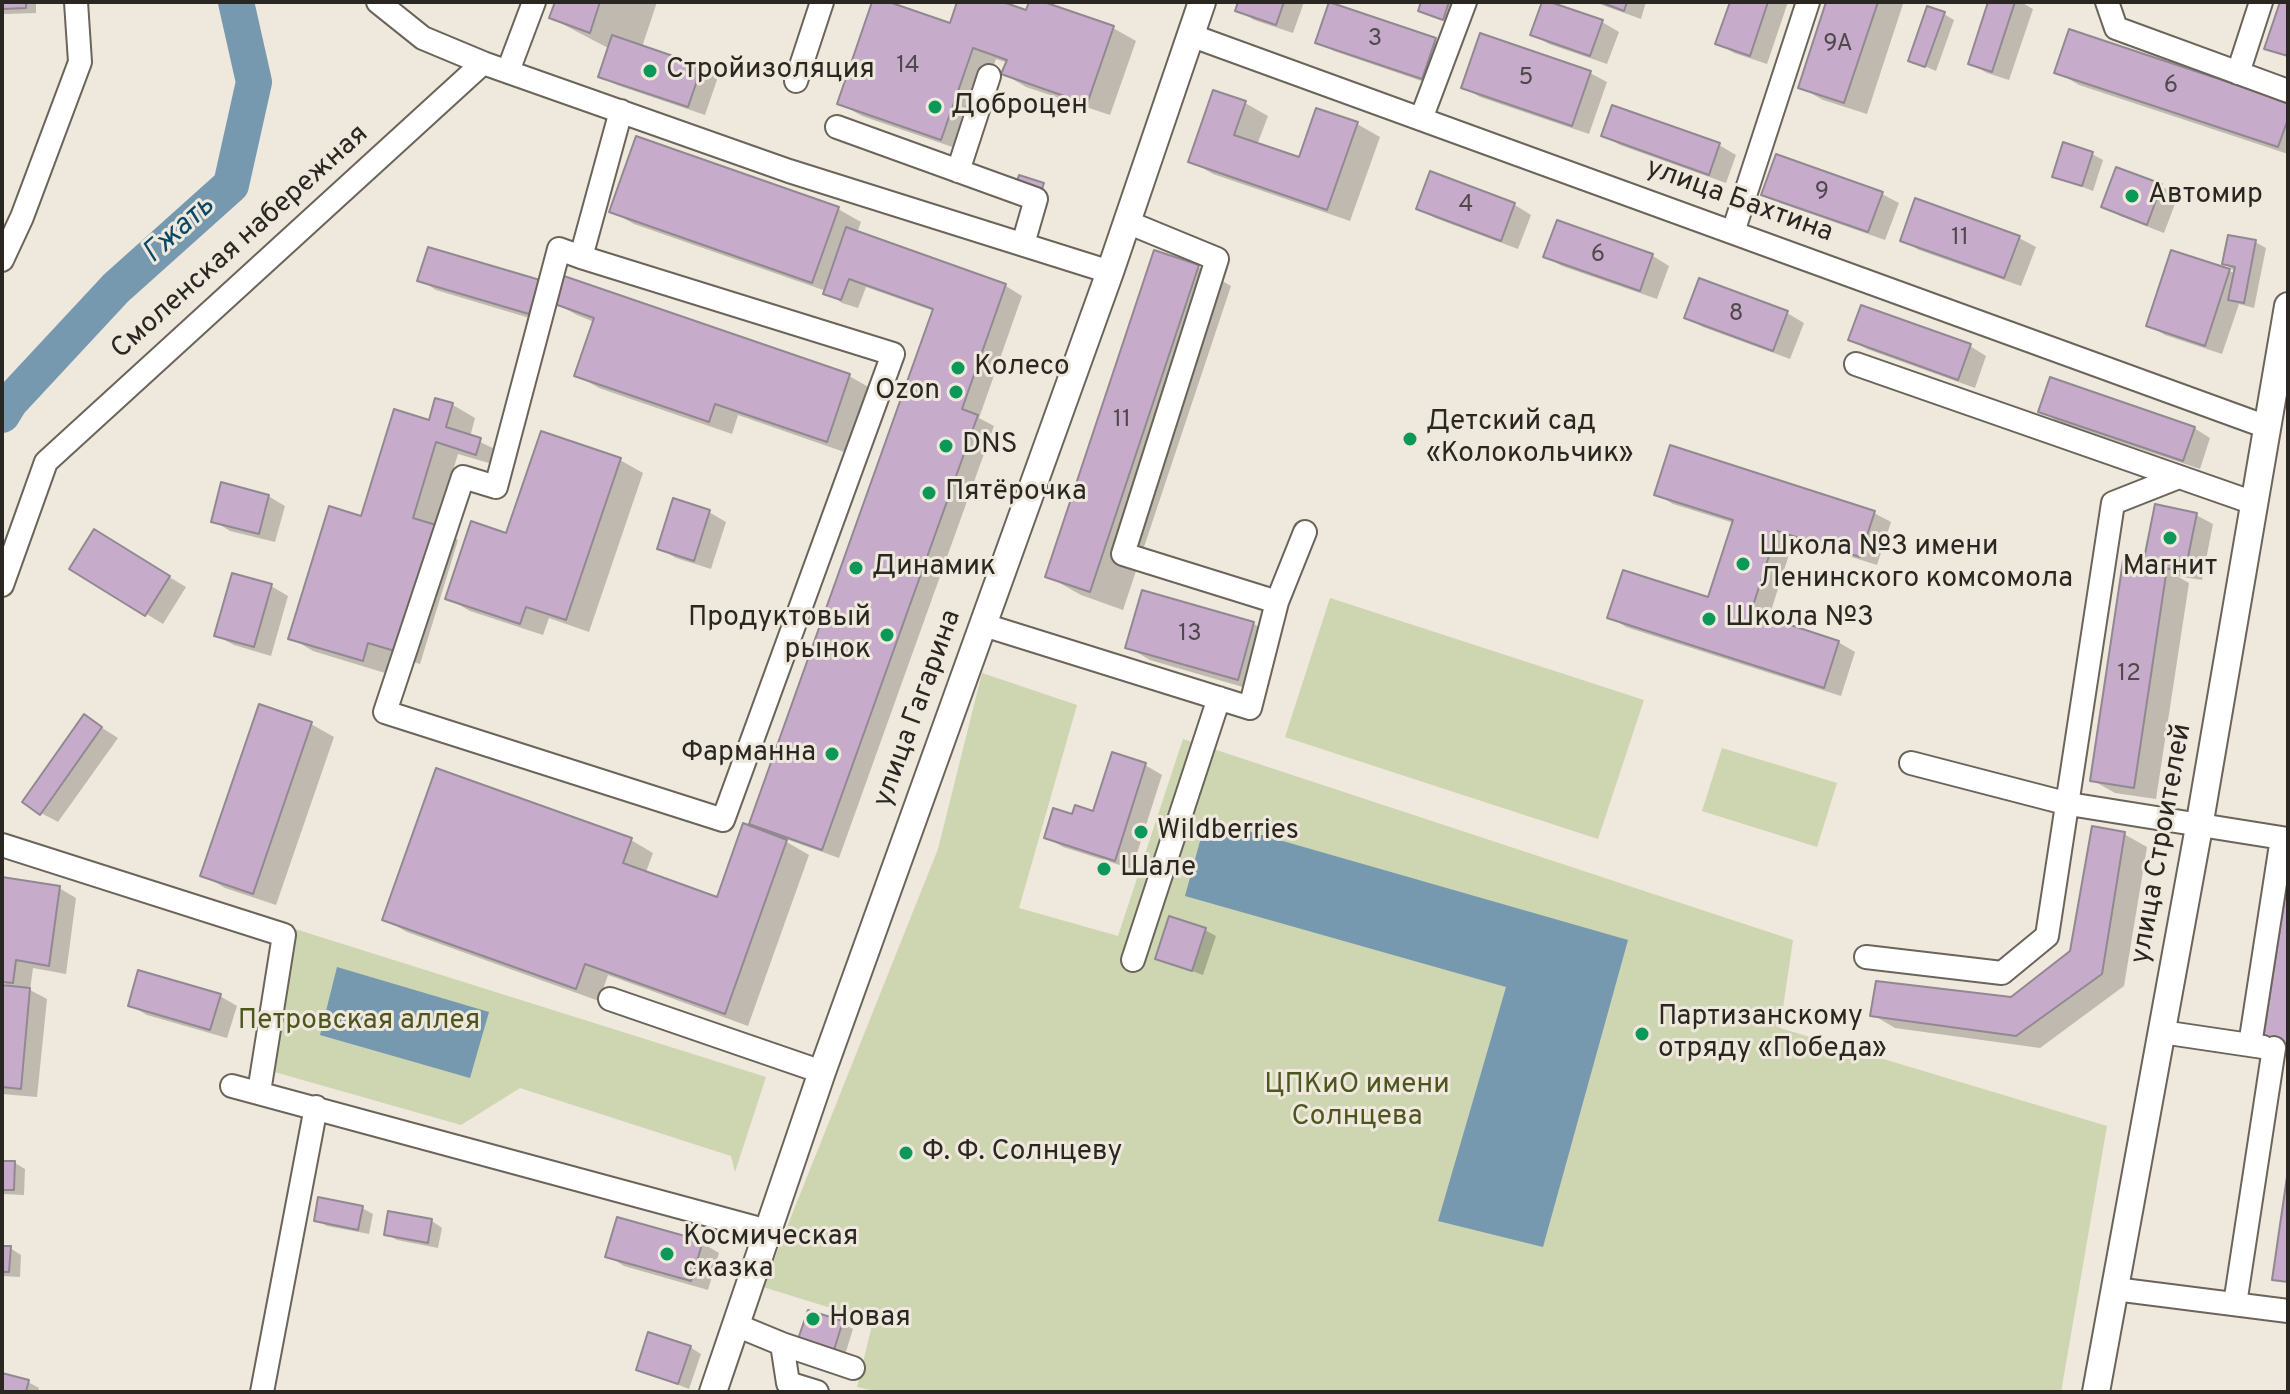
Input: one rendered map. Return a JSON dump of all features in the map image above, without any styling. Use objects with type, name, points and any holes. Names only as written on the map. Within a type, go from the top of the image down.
[{"type":"main road","name":"улица Гагарина","points":[[713,1392],[822,1072],[1110,272],[1202,2]]},
{"type":"main road","name":"улица Строителей","points":[[2096,1392],[2199,827],[2288,306]]},
{"type":"street","points":[[2,260],[22,217],[80,62],[76,2]]},
{"type":"street","points":[[378,2],[423,38],[508,71],[618,120],[1110,272]]},
{"type":"street","points":[[508,71],[534,2]]},
{"type":"street","points":[[796,81],[822,2]]},
{"type":"street","points":[[1421,119],[1465,2]]},
{"type":"street","points":[[1733,232],[1808,2]]},
{"type":"street","points":[[2107,2],[2116,28],[2288,91]]},
{"type":"street","points":[[2238,73],[2261,2]]},
{"type":"street","name":"улица Бахтина","points":[[1190,35],[2267,427]]},
{"type":"street","name":"Смоленская набережная","points":[[2,585],[46,462],[483,63]]},
{"type":"street","points":[[958,171],[989,76]]},
{"type":"street","points":[[581,257],[618,120]]},
{"type":"street","points":[[837,127],[1036,199],[1023,244]]},
{"type":"street","points":[[1127,222],[1217,259],[1123,554],[1277,602]]},
{"type":"street","points":[[559,249],[581,257],[893,354],[723,820],[385,712],[463,477],[496,487],[559,249]]},
{"type":"street","points":[[1856,364],[2254,503]]},
{"type":"street","points":[[1866,957],[2002,973],[2047,936],[2113,503],[2179,477]]},
{"type":"street","points":[[984,625],[1250,708],[1277,602],[1305,532]]},
{"type":"street","points":[[1133,960],[1219,698]]},
{"type":"street","points":[[1911,763],[2069,804],[2285,839],[2250,1045]]},
{"type":"street","points":[[2,845],[284,935],[259,1092]]},
{"type":"street","points":[[610,999],[822,1072]]},
{"type":"street","points":[[2162,1032],[2281,1049],[2235,1304]]},
{"type":"street","points":[[232,1086],[768,1231]]},
{"type":"street","points":[[262,1392],[316,1107]]},
{"type":"street","points":[[2115,1289],[2288,1311]]},
{"type":"street","points":[[736,1325],[853,1368]]},
{"type":"street","points":[[782,1344],[788,1383],[817,1392]]},
{"type":"green space","points":[[1330,598],[1644,700],[1598,839],[1285,737]]},
{"type":"green space","name":"ЦПКиО имени Солнцева","points":[[982,673],[1077,705],[1019,908],[1118,936],[1183,739],[1793,940],[1780,1028],[2107,1126],[2061,1392],[879,1392],[857,1387],[873,1321],[763,1287],[938,849]]},
{"type":"green space","points":[[1722,748],[1837,783],[1817,847],[1702,811]]},
{"type":"green space","name":"Петровская аллея","points":[[295,929],[766,1077],[735,1172],[731,1156],[520,1088],[461,1125],[271,1071]]},
{"type":"water","points":[[1206,819],[1628,940],[1543,1247],[1438,1221],[1506,987],[1185,896]]},
{"type":"water","points":[[337,967],[489,1012],[470,1078],[320,1035]]},
{"type":"building","points":[[2,2],[26,2],[26,8],[2,9]]},
{"type":"building","points":[[555,2],[600,2],[590,33],[549,18]]},
{"type":"building","points":[[872,2],[889,2],[950,23],[957,2],[1003,2],[1026,10],[1029,2],[1044,2],[1114,26],[1087,104],[1001,74],[1007,60],[973,48],[941,140],[837,104]]},
{"type":"building","points":[[1238,2],[1284,2],[1276,25],[1235,11]]},
{"type":"building","points":[[1329,2],[1436,38],[1422,79],[1315,43]]},
{"type":"building","points":[[1421,2],[1449,2],[1443,20],[1418,11]]},
{"type":"building","points":[[1542,2],[1603,20],[1590,56],[1530,35]]},
{"type":"building","points":[[1600,2],[1627,2],[1624,11]]},
{"type":"building","points":[[1730,2],[1768,2],[1750,56],[1715,44]]},
{"type":"building","points":[[1826,2],[1878,2],[1844,103],[1798,88]]},
{"type":"building","points":[[1988,2],[2015,2],[1992,72],[1968,64]]},
{"type":"building","points":[[2280,2],[2288,2],[2288,56],[2264,49]]},
{"type":"building","points":[[1927,6],[1945,12],[1925,67],[1908,61]]},
{"type":"building","points":[[2069,29],[2288,102],[2288,119],[2278,147],[2054,73]]},
{"type":"building","points":[[1480,33],[1591,71],[1572,126],[1461,88]]},
{"type":"building","name":"Стройизоляция","points":[[612,35],[702,66],[688,107],[598,77]]},
{"type":"building","points":[[1213,90],[1246,101],[1234,135],[1299,157],[1316,108],[1358,122],[1327,210],[1188,162]]},
{"type":"building","points":[[1612,105],[1720,143],[1709,175],[1601,136]]},
{"type":"building","points":[[636,136],[839,207],[812,283],[609,212]]},
{"type":"building","points":[[2063,142],[2093,152],[2082,186],[2052,177]]},
{"type":"building","points":[[1776,154],[1883,192],[1868,232],[1761,195]]},
{"type":"building","name":"Автомир","points":[[2116,167],[2162,184],[2147,225],[2101,207]]},
{"type":"building","points":[[1430,171],[1515,203],[1501,241],[1416,209]]},
{"type":"building","points":[[1019,175],[1044,183],[1040,195],[1015,187]]},
{"type":"building","points":[[1915,198],[2020,236],[2004,278],[1900,241]]},
{"type":"building","points":[[1557,220],[1653,254],[1640,291],[1543,257]]},
{"type":"building","points":[[846,227],[1006,284],[962,409],[978,415],[822,850],[749,824],[933,309],[849,279],[841,300],[823,294]]},
{"type":"building","points":[[2228,235],[2256,240],[2244,303],[2228,300],[2235,267],[2222,264]]},
{"type":"building","points":[[428,247],[540,280],[529,314],[417,281]]},
{"type":"building","points":[[1154,250],[1199,265],[1090,592],[1045,577]]},
{"type":"building","points":[[2171,250],[2230,269],[2205,346],[2146,326]]},
{"type":"building","points":[[561,275],[850,374],[827,442],[715,404],[709,422],[574,376],[594,318],[552,303]]},
{"type":"building","points":[[1699,278],[1788,311],[1773,351],[1684,318]]},
{"type":"building","points":[[1861,305],[1971,344],[1958,380],[1848,340]]},
{"type":"building","points":[[2050,377],[2195,427],[2183,461],[2038,412]]},
{"type":"building","points":[[435,398],[453,403],[446,427],[481,438],[476,455],[436,442],[413,518],[436,525],[398,652],[368,643],[363,661],[288,639],[329,506],[361,516],[394,409],[429,420]]},
{"type":"building","points":[[541,431],[621,458],[566,620],[526,607],[520,624],[445,599],[471,521],[506,533]]},
{"type":"building","name":"Школа №3 имени Ленинского комсомола","points":[[1670,445],[1875,511],[1860,557],[1777,531],[1751,612],[1839,641],[1824,688],[1607,618],[1623,570],[1708,597],[1733,520],[1654,495]]},
{"type":"building","points":[[221,482],[269,495],[259,534],[211,522]]},
{"type":"building","points":[[673,498],[710,510],[694,561],[657,549]]},
{"type":"building","name":"Магнит","points":[[2155,504],[2197,513],[2185,572],[2143,564]]},
{"type":"building","points":[[94,529],[170,576],[145,616],[69,569]]},
{"type":"building","points":[[2123,561],[2167,568],[2134,788],[2090,781]]},
{"type":"building","points":[[232,573],[272,584],[254,647],[214,636]]},
{"type":"building","points":[[1142,590],[1254,622],[1238,680],[1125,648]]},
{"type":"building","points":[[259,704],[312,722],[253,894],[200,876]]},
{"type":"building","points":[[84,714],[102,727],[40,815],[22,802]]},
{"type":"building","points":[[1112,752],[1146,763],[1115,861],[1044,838],[1053,808],[1072,814],[1075,805],[1093,811]]},
{"type":"building","points":[[436,768],[632,838],[623,863],[717,897],[743,823],[787,840],[725,1014],[585,964],[576,989],[382,920]]},
{"type":"building","points":[[2092,826],[2125,832],[2102,974],[2016,1036],[1870,1016],[1876,981],[2011,997],[2070,951]]},
{"type":"building","points":[[2,877],[60,886],[49,966],[16,960],[13,983],[2,982]]},
{"type":"building","points":[[2288,889],[2288,1044],[2263,1040]]},
{"type":"building","points":[[1169,916],[1206,928],[1192,971],[1155,959]]},
{"type":"building","points":[[138,970],[221,994],[210,1030],[128,1006]]},
{"type":"building","points":[[2,985],[30,988],[21,1089],[2,1087]]},
{"type":"building","points":[[2,1161],[15,1161],[14,1190],[2,1190]]},
{"type":"building","points":[[2288,1170],[2288,1282],[2272,1280]]},
{"type":"building","points":[[318,1197],[363,1206],[358,1230],[314,1221]]},
{"type":"building","points":[[388,1211],[432,1219],[428,1243],[384,1235]]},
{"type":"building","points":[[617,1217],[703,1241],[691,1281],[605,1257]]},
{"type":"building","points":[[2,1246],[11,1246],[9,1272],[2,1272]]},
{"type":"building","points":[[808,1310],[843,1321],[833,1353],[797,1342]]},
{"type":"building","points":[[648,1332],[691,1346],[678,1384],[636,1370]]},
{"type":"building","points":[[2,1373],[29,1380],[26,1392],[2,1392]]},
{"type":"waterway","name":"Гжать","points":[[2,415],[10,402],[116,288],[231,185],[254,82],[236,2]]},
{"type":"place","name":"Стройизоляция","points":[[650,71]]},
{"type":"place","name":"Доброцен","points":[[935,107]]},
{"type":"place","name":"Автомир","points":[[2132,196]]},
{"type":"place","name":"Колесо","points":[[958,368]]},
{"type":"place","name":"Ozon","points":[[956,392]]},
{"type":"place","name":"Детский сад «Колокольчик»","points":[[1410,439]]},
{"type":"place","name":"DNS","points":[[946,446]]},
{"type":"place","name":"Пятёрочка","points":[[929,493]]},
{"type":"place","name":"Магнит","points":[[2170,538]]},
{"type":"place","name":"Школа №3 имени Ленинского комсомола","points":[[1743,564]]},
{"type":"place","name":"Динамик","points":[[856,568]]},
{"type":"place","name":"Школа №3","points":[[1709,619]]},
{"type":"place","name":"Продуктовый рынок","points":[[887,635]]},
{"type":"place","name":"Фарманна","points":[[832,754]]},
{"type":"place","name":"Wildberries","points":[[1141,832]]},
{"type":"place","name":"Шале","points":[[1104,869]]},
{"type":"place","name":"Партизанскому отряду «Победа»","points":[[1642,1034]]},
{"type":"place","name":"Ф. Ф. Солнцеву","points":[[906,1153]]},
{"type":"place","name":"Космическая сказка","points":[[667,1254]]},
{"type":"place","name":"Новая","points":[[813,1319]]}]
